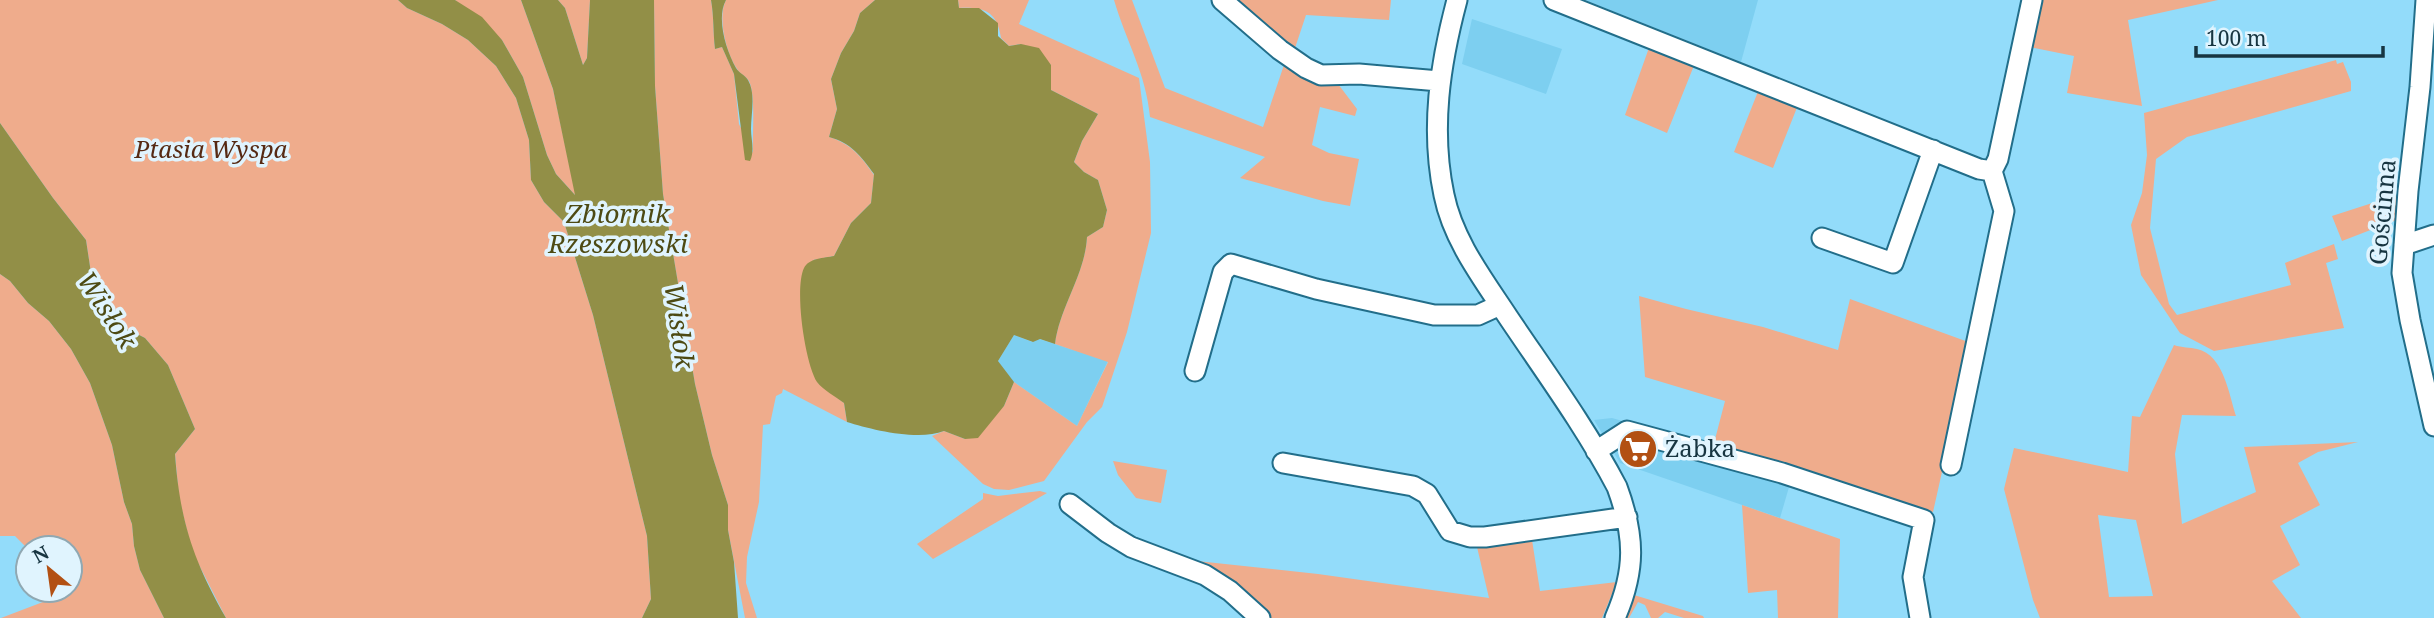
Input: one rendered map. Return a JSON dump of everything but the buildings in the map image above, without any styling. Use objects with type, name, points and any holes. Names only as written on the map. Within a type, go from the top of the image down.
[{"type":"street","points":[[1222,0],[1280,50],[1321,75],[1359,74],[1439,81]]},
{"type":"street","points":[[1457,0],[1439,81],[1438,133],[1444,196],[1464,248],[1617,487],[1627,517],[1632,550],[1630,570],[1615,618]]},
{"type":"street","points":[[1554,0],[1992,171]]},
{"type":"street","points":[[1951,465],[2004,211],[1992,171],[1998,159],[2032,0]]},
{"type":"street","name":"Gościnna","points":[[2426,0],[2404,245],[2403,289],[2434,426]]},
{"type":"street","points":[[1822,238],[1893,263],[1933,150]]},
{"type":"street","points":[[2404,245],[2434,236]]},
{"type":"street","points":[[1195,371],[1223,272],[1231,264],[1316,289],[1434,316],[1478,315],[1500,305]]},
{"type":"street","points":[[1596,451],[1627,431],[1782,473],[1924,520],[1913,577],[1920,618]]},
{"type":"street","points":[[1283,463],[1413,486],[1427,494],[1450,531],[1469,537],[1627,517]]},
{"type":"street","points":[[1070,504],[1131,547],[1205,575],[1230,591],[1261,618]]},
{"type":"shaded area","points":[[1585,0],[1758,0],[1741,62]]},
{"type":"shaded area","points":[[1472,19],[1562,49],[1546,94],[1462,64]]},
{"type":"shaded area","points":[[1014,335],[1032,342],[1039,339],[1108,361],[1077,426],[1014,382],[998,361]]},
{"type":"shaded area","points":[[1612,418],[1794,470],[1780,518],[1620,463],[1594,420]]},
{"type":"green space","name":"Ptasia Wyspa","points":[[0,0],[398,0],[407,8],[468,40],[496,66],[516,98],[529,140],[531,180],[544,202],[564,222],[593,315],[647,536],[651,599],[642,618],[226,618],[192,551],[179,498],[175,454],[195,429],[168,365],[145,338],[116,323],[91,273],[86,240],[0,123]]},
{"type":"green space","points":[[455,0],[521,0],[553,89],[576,196],[556,174],[547,155],[523,77],[502,40]]},
{"type":"green space","points":[[558,0],[590,0],[587,58],[583,65],[565,8]]},
{"type":"green space","points":[[654,0],[711,0],[715,49],[722,47],[734,74],[739,124],[753,153],[751,87],[748,79],[738,71],[726,45],[722,16],[726,0],[875,0],[860,13],[831,79],[837,109],[829,137],[855,152],[874,175],[871,203],[851,223],[834,256],[813,260],[818,383],[844,403],[847,422],[783,389],[782,393],[776,396],[770,424],[763,425],[759,502],[747,557],[746,583],[757,618],[745,618],[728,530],[728,505],[712,455],[695,384],[663,194],[655,86]]},
{"type":"green space","points":[[958,0],[1029,0],[1019,24],[1139,78],[1150,162],[1151,233],[1127,332],[1102,407],[1087,422],[1044,481],[1009,490],[994,489],[983,484],[932,436],[944,431],[965,439],[1004,406],[1014,382],[1077,426],[1108,362],[1055,344],[1082,264],[1087,237],[1103,227],[1107,210],[1098,180],[1074,162],[1082,141],[1098,114],[1051,90],[1051,65],[1021,44],[1009,46],[1001,38],[993,16],[976,8],[959,8]]},
{"type":"green space","points":[[1114,0],[1132,0],[1165,88],[1263,127],[1285,62],[1335,80],[1357,109],[1355,116],[1320,107],[1312,145],[1329,153],[1359,159],[1350,206],[1240,178],[1265,157],[1150,117],[1140,71]]},
{"type":"green space","points":[[1228,0],[1391,0],[1389,20],[1306,15],[1293,54]]},
{"type":"green space","points":[[2035,0],[2218,0],[2128,20],[2142,106],[2067,93],[2074,56],[2024,46]]},
{"type":"green space","points":[[1650,45],[1695,63],[1667,133],[1625,115]]},
{"type":"green space","points":[[2336,60],[2337,64],[2343,62],[2351,82],[2351,91],[2187,137],[2156,159],[2150,228],[2169,304],[2177,315],[2291,285],[2285,263],[2334,244],[2338,259],[2326,263],[2344,328],[2214,351],[2180,333],[2141,275],[2131,225],[2142,193],[2147,155],[2144,113]]},
{"type":"green space","points":[[1759,89],[1798,105],[1773,168],[1734,152]]},
{"type":"green space","points":[[2394,196],[2401,197],[2399,219],[2342,241],[2332,216]]},
{"type":"green space","points":[[0,274],[49,321],[71,349],[90,383],[112,445],[124,502],[132,524],[140,570],[164,618],[1,618],[38,604],[84,604],[84,534],[0,536]]},
{"type":"green space","points":[[1639,296],[1763,327],[1838,350],[1850,299],[1971,343],[1933,512],[1713,447],[1725,401],[1645,377]]},
{"type":"green space","points":[[2174,345],[2197,349],[2214,359],[2228,387],[2236,416],[2182,415],[2175,454],[2182,524],[2256,492],[2244,447],[2358,442],[2318,452],[2298,463],[2320,505],[2280,526],[2300,565],[2272,581],[2301,618],[2040,618],[2004,489],[2014,448],[2128,472],[2132,416],[2140,417]],"holes":[[[2098,515],[2136,520],[2153,596],[2109,597]]]},
{"type":"green space","points":[[1113,461],[1167,470],[1161,503],[1136,498],[1118,475]]},
{"type":"green space","points":[[1040,491],[1047,493],[933,559],[917,544],[983,499],[983,493],[998,496]]},
{"type":"green space","points":[[1742,505],[1840,539],[1838,618],[1778,618],[1777,590],[1748,593]]},
{"type":"green space","points":[[1532,540],[1540,591],[1617,582],[1602,618],[1268,618],[1197,561],[1318,574],[1489,598],[1477,547]]},
{"type":"green space","points":[[1634,595],[1704,618],[1684,618],[1665,612],[1658,618],[1651,618],[1645,605],[1638,602],[1629,618],[1625,618]]},
{"type":"water","name":"Zbiornik Rzeszowski","points":[[398,0],[455,0],[482,17],[502,40],[523,77],[547,155],[556,174],[575,195],[553,89],[521,0],[558,0],[565,8],[583,65],[587,58],[590,0],[654,0],[655,86],[663,194],[695,384],[712,455],[728,505],[728,530],[734,562],[738,618],[642,618],[651,599],[647,536],[593,315],[564,222],[544,202],[531,180],[529,140],[516,98],[496,66],[468,40],[407,8]]},
{"type":"water","points":[[711,0],[726,0],[722,25],[726,43],[736,68],[747,78],[750,86],[753,149],[750,161],[745,160],[734,74],[722,47],[715,49]]},
{"type":"water","points":[[875,0],[958,0],[959,8],[979,8],[998,23],[998,36],[1009,46],[1021,44],[1039,48],[1051,65],[1051,90],[1098,114],[1082,141],[1074,162],[1098,180],[1107,210],[1103,227],[1087,237],[1082,264],[1055,344],[1040,339],[1033,342],[1014,335],[998,361],[1014,382],[1004,406],[978,438],[965,439],[944,431],[909,435],[847,422],[844,403],[817,382],[808,359],[800,292],[804,268],[813,260],[834,256],[851,223],[871,203],[874,174],[855,151],[829,137],[837,109],[831,79],[860,13]]},
{"type":"water","name":"Wisłok","points":[[0,123],[86,240],[91,273],[116,323],[145,338],[168,365],[195,429],[175,454],[180,500],[197,558],[226,618],[164,618],[140,570],[132,524],[124,502],[112,445],[90,383],[71,349],[49,321],[0,274]]},
{"type":"place","name":"Żabka","points":[[1638,449]]}]
